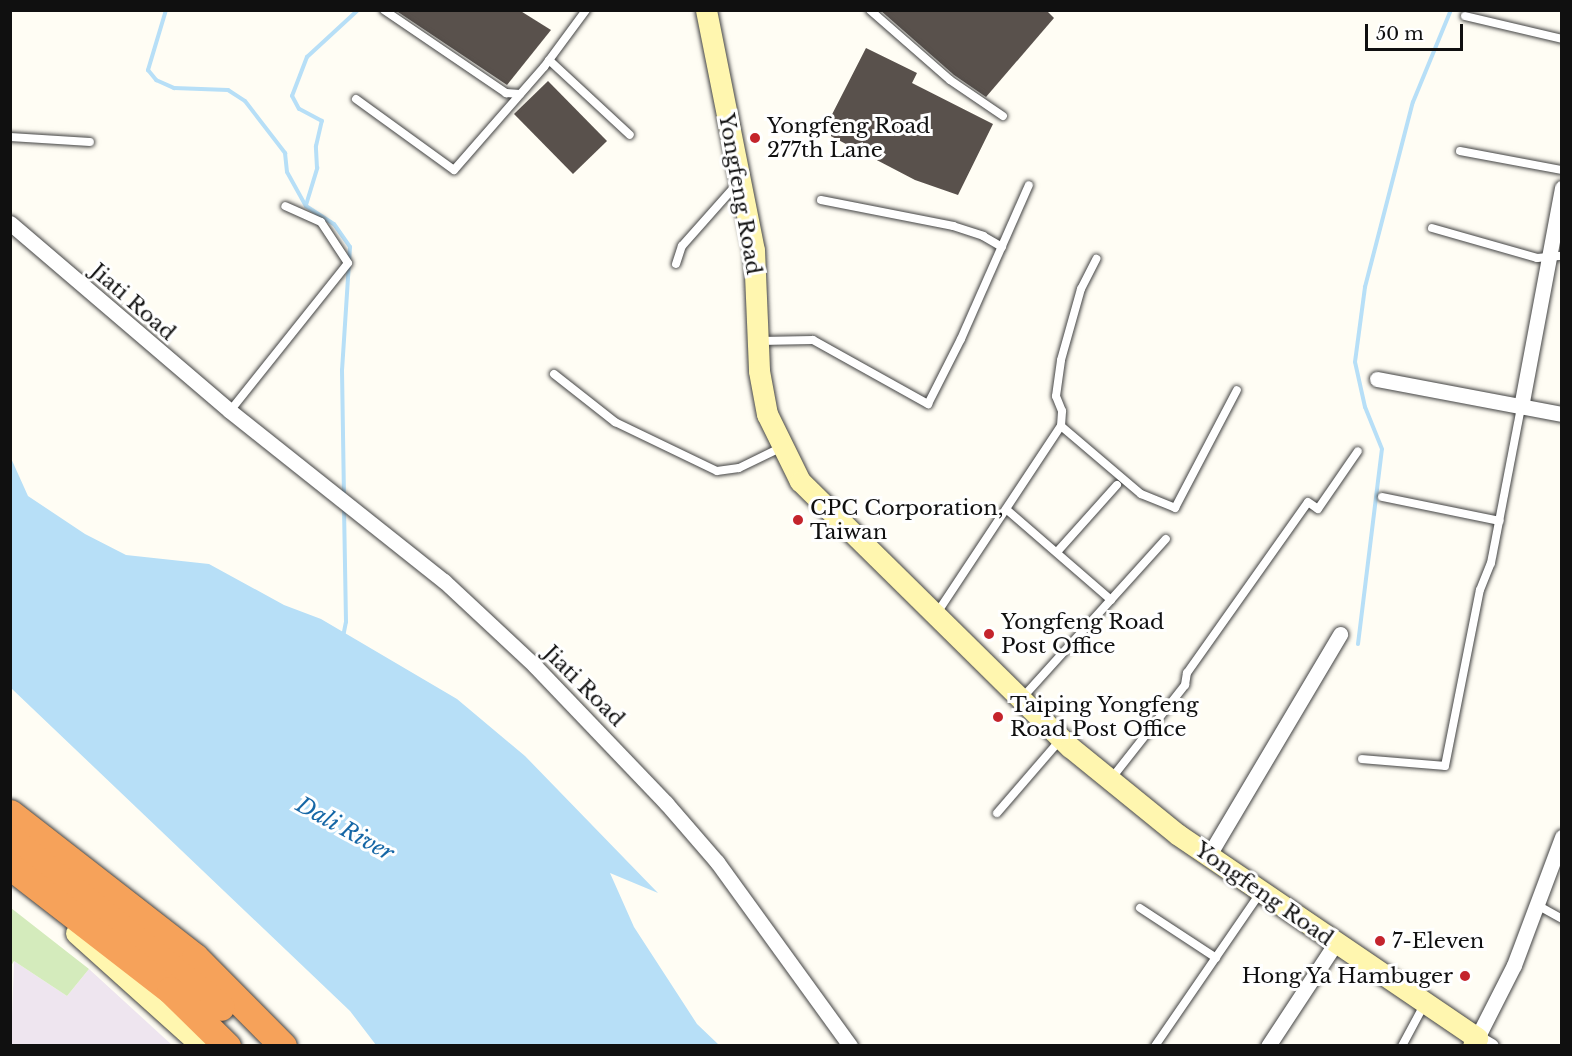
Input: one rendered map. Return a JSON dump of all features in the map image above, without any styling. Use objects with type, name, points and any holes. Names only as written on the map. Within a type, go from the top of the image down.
[{"type":"highway","points":[[10,813],[195,957],[283,1046]]},
{"type":"highway","points":[[10,838],[183,973],[260,1046]]},
{"type":"highway","points":[[10,867],[170,990],[226,1046]]},
{"type":"street","name":"Yongfeng Road","points":[[706,10],[754,250],[758,341],[767,414],[780,448],[811,496],[1020,701],[1110,780],[1261,892],[1480,1043]]},
{"type":"street","points":[[1521,407],[1555,257],[1562,188]]},
{"type":"street","name":"Jiati Road","points":[[10,223],[230,411],[478,612],[582,714],[666,803],[751,908],[850,1046]]},
{"type":"street","points":[[1377,379],[1562,414]]},
{"type":"street","points":[[1209,855],[1340,634]]},
{"type":"street","points":[[10,826],[188,968],[272,1046]]},
{"type":"street","points":[[1480,1043],[1514,965],[1562,837]]},
{"type":"street","points":[[10,879],[202,1046]]},
{"type":"street","points":[[1268,1046],[1335,944]]},
{"type":"lane","points":[[384,10],[506,93],[520,94]]},
{"type":"lane","points":[[356,99],[454,170],[549,60],[586,10]]},
{"type":"lane","points":[[870,10],[950,80],[1003,116]]},
{"type":"lane","points":[[1465,16],[1562,39]]},
{"type":"lane","points":[[549,60],[630,135]]},
{"type":"lane","points":[[10,137],[90,142]]},
{"type":"lane","points":[[1460,151],[1562,170]]},
{"type":"lane","points":[[676,264],[682,246],[740,180]]},
{"type":"lane","points":[[758,341],[813,340],[928,404],[962,339],[1029,185]]},
{"type":"lane","points":[[821,200],[953,226],[983,236],[1002,247]]},
{"type":"lane","points":[[230,411],[348,263],[321,222],[285,206]]},
{"type":"lane","points":[[1432,228],[1537,258],[1555,257]]},
{"type":"lane","points":[[934,616],[1061,426],[1062,411],[1056,396],[1061,360],[1081,289],[1096,258]]},
{"type":"lane","points":[[554,374],[615,422],[717,471],[725,473],[739,468],[780,448]]},
{"type":"lane","points":[[1061,426],[1141,494],[1175,508],[1237,390]]},
{"type":"lane","points":[[1362,759],[1444,766],[1480,590],[1491,563],[1521,407]]},
{"type":"lane","points":[[1110,780],[1185,685],[1187,674],[1308,502],[1318,509],[1358,451]]},
{"type":"lane","points":[[1057,552],[1116,485]]},
{"type":"lane","points":[[1382,497],[1500,521]]},
{"type":"lane","points":[[1006,509],[1111,600]]},
{"type":"lane","points":[[1020,701],[1166,539]]},
{"type":"lane","points":[[997,813],[1061,739]]},
{"type":"lane","points":[[1155,1046],[1261,892]]},
{"type":"lane","points":[[1537,905],[1562,919]]},
{"type":"lane","points":[[1140,908],[1216,958]]},
{"type":"lane","points":[[1402,1046],[1424,1005]]},
{"type":"shaded area","points":[[14,961],[67,996],[89,969],[172,1045],[11,1045]]},
{"type":"green space","points":[[11,908],[89,969],[67,996],[14,961],[11,966]]},
{"type":"water","name":"Dali River","points":[[10,456],[28,496],[85,534],[126,555],[209,564],[284,605],[321,619],[457,699],[525,756],[658,893],[610,873],[634,927],[697,1024],[719,1045],[376,1045],[350,1011],[11,688]]},
{"type":"building","points":[[395,10],[519,10],[551,30],[507,85]]},
{"type":"building","points":[[880,10],[1046,10],[1054,18],[986,97],[954,75]]},
{"type":"building","points":[[866,48],[917,73],[912,83],[993,124],[958,195],[915,180],[823,132]]},
{"type":"building","points":[[548,81],[607,141],[573,174],[514,114]]},
{"type":"waterway","points":[[166,10],[148,70],[156,80],[174,88],[228,90],[245,101],[285,153],[287,172],[306,206],[334,224],[350,247],[342,370],[344,496]]},
{"type":"waterway","points":[[306,205],[317,168],[316,146],[322,121],[299,109],[292,96],[307,57],[358,10]]},
{"type":"waterway","points":[[1358,644],[1382,449],[1365,407],[1355,362],[1365,287],[1413,102],[1451,10]]},
{"type":"waterway","points":[[343,637],[346,622],[344,507]]},
{"type":"place","name":"Yongfeng Road 277th Lane","points":[[755,138]]},
{"type":"place","name":"CPC Corporation, Taiwan","points":[[798,520]]},
{"type":"place","name":"Yongfeng Road Post Office","points":[[989,634]]},
{"type":"place","name":"Taiping Yongfeng Road Post Office","points":[[998,717]]},
{"type":"place","name":"7-Eleven","points":[[1380,941]]},
{"type":"place","name":"Hong Ya Hambuger","points":[[1465,976]]}]
